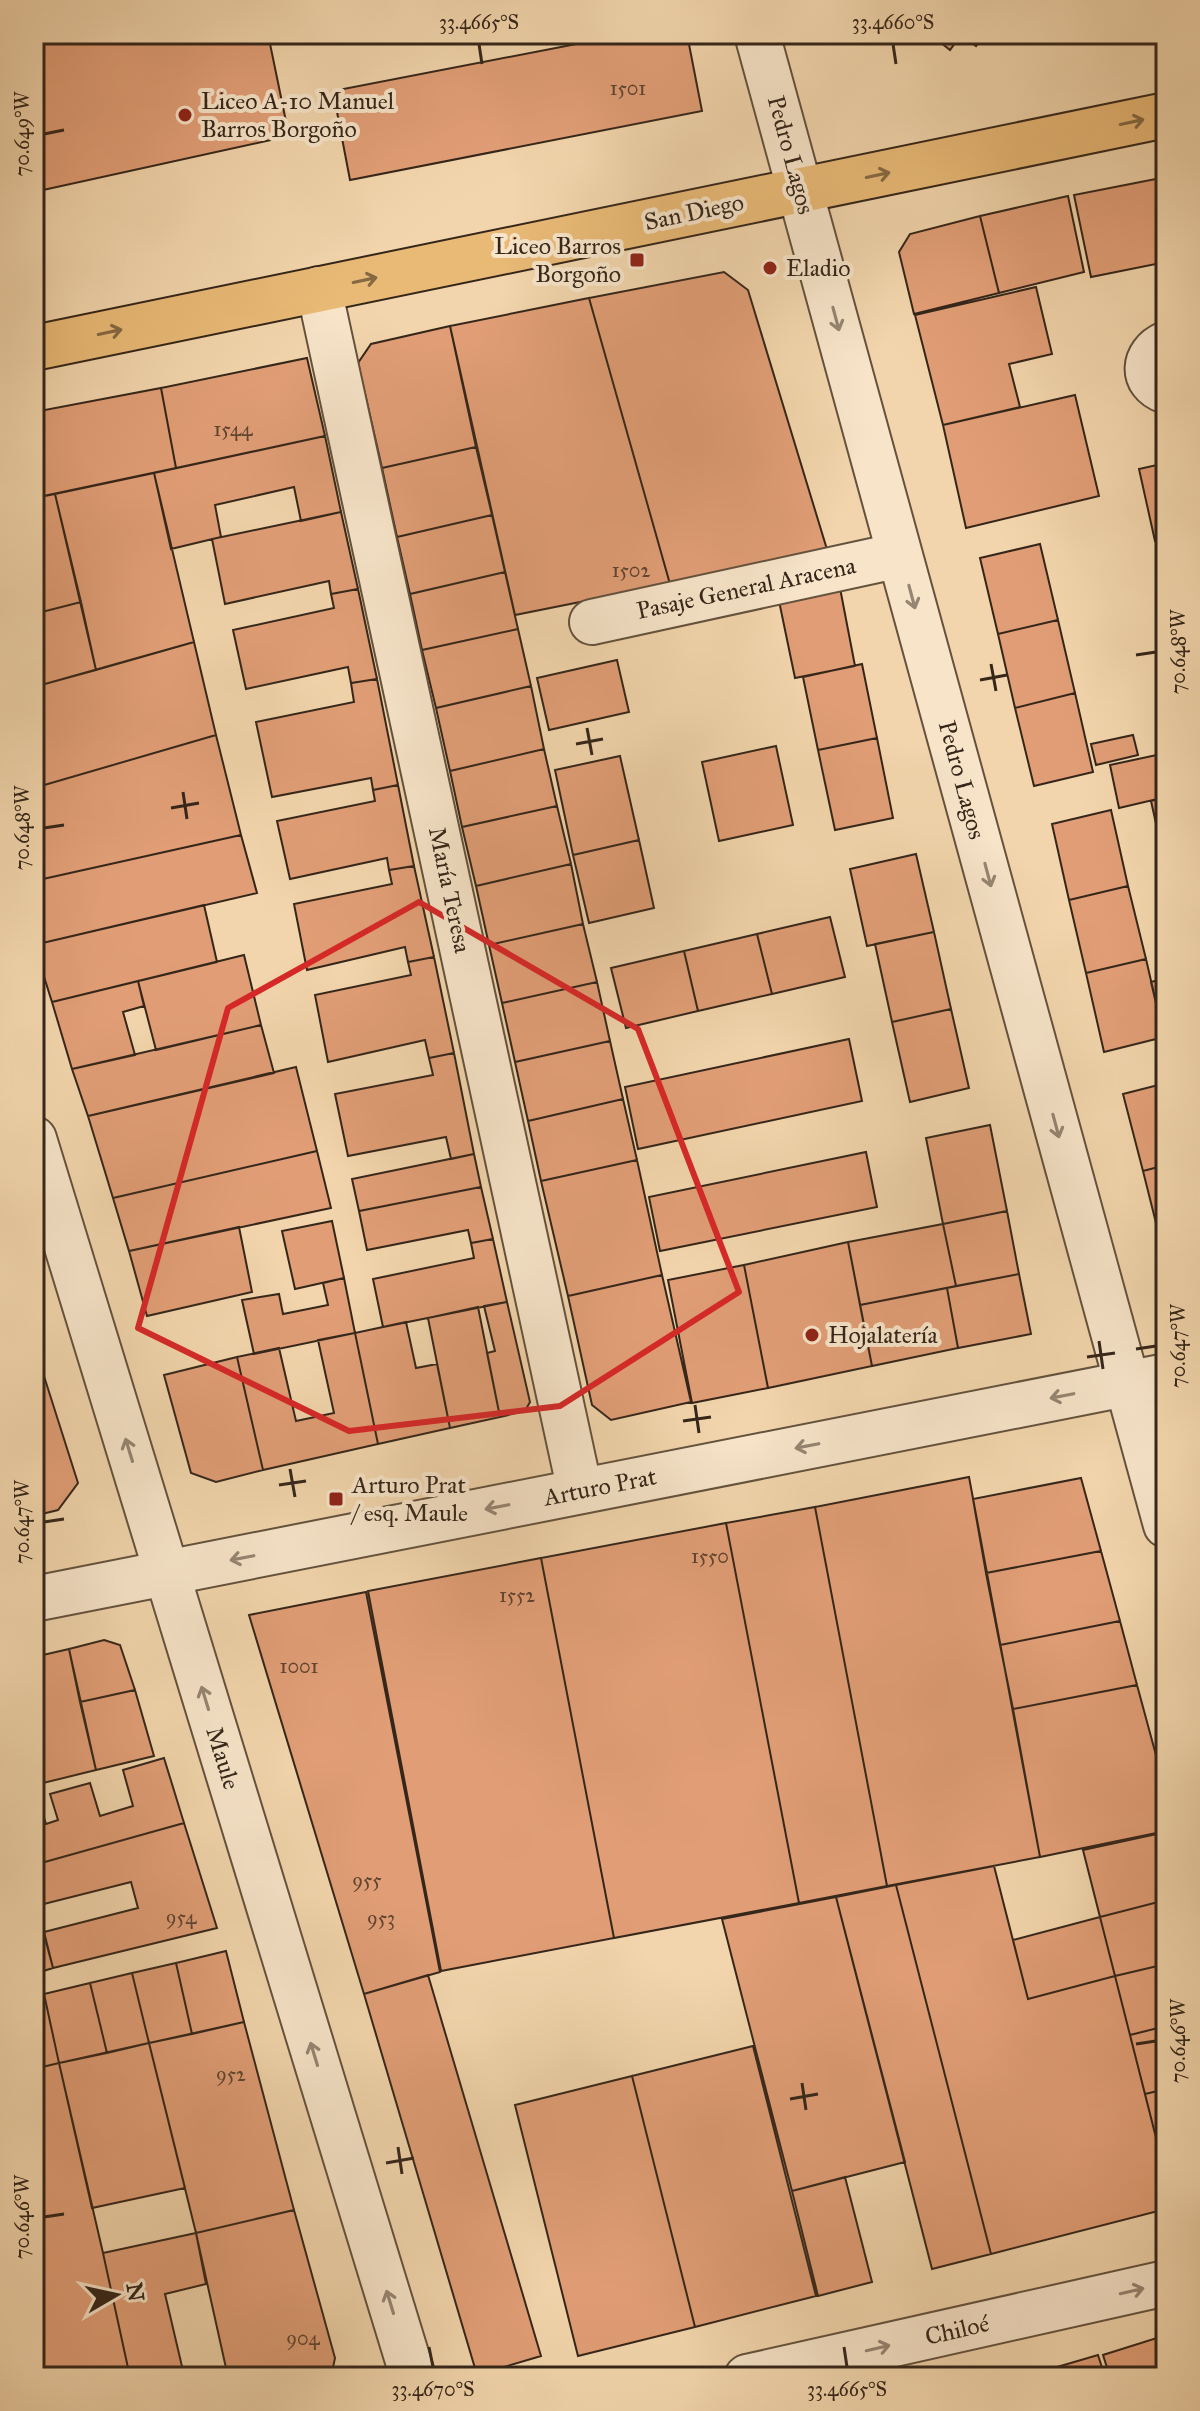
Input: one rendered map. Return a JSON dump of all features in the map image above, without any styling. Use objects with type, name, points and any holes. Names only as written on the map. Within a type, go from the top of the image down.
[{"type":"main road","name":"San Diego","points":[[34,348],[1166,115]]},
{"type":"street","name":"Pedro Lagos","points":[[757,34],[900,555],[1146,1380],[1166,1525]]},
{"type":"street","name":"María Teresa","points":[[319,289],[580,1491]]},
{"type":"street","points":[[1166,344],[1153,351],[1147,362],[1147,373],[1152,384],[1166,391]]},
{"type":"street","name":"Pasaje General Aracena","points":[[592,622],[900,555]]},
{"type":"street","name":"Maule","points":[[34,1139],[413,2377]]},
{"type":"street","name":"Arturo Prat","points":[[34,1599],[1146,1380]]},
{"type":"street","name":"Chiloé","points":[[747,2377],[1166,2283]]},
{"type":"highlighted area","points":[[419,902],[638,1029],[739,1292],[560,1406],[349,1431],[138,1328],[228,1008]]},
{"type":"building","points":[[34,34],[268,34],[289,136],[34,192]]},
{"type":"building","points":[[628,34],[687,34],[702,111],[350,180],[333,91]]},
{"type":"building","points":[[930,34],[985,34],[976,46],[961,35],[950,50]]},
{"type":"building","points":[[1166,177],[1166,262],[1091,277],[1074,195]]},
{"type":"building","points":[[1068,196],[1084,272],[999,293],[980,216]]},
{"type":"building","points":[[980,216],[999,293],[914,314],[899,252],[910,234]]},
{"type":"building","points":[[724,272],[748,290],[829,556],[670,584],[589,298]]},
{"type":"building","points":[[1036,287],[1052,354],[1009,364],[1020,407],[943,425],[915,315]]},
{"type":"building","points":[[589,298],[670,584],[515,615],[450,326]]},
{"type":"building","points":[[450,326],[476,447],[382,468],[358,363],[371,344]]},
{"type":"building","points":[[307,358],[325,436],[176,468],[161,388]]},
{"type":"building","points":[[161,388],[176,468],[34,498],[34,412]]},
{"type":"building","points":[[1075,395],[1099,496],[966,528],[943,425]]},
{"type":"building","points":[[325,436],[341,512],[301,521],[294,487],[215,505],[221,537],[171,549],[154,473]]},
{"type":"building","points":[[476,447],[492,515],[397,537],[382,468]]},
{"type":"building","points":[[1166,463],[1166,539],[1155,541],[1139,469]]},
{"type":"building","points":[[154,473],[194,642],[96,670],[55,494]]},
{"type":"building","points":[[55,494],[81,602],[34,614],[34,498]]},
{"type":"building","points":[[341,512],[358,589],[331,594],[329,581],[225,604],[212,539]]},
{"type":"building","points":[[492,515],[505,572],[410,594],[397,537]]},
{"type":"building","points":[[1040,544],[1058,620],[998,634],[980,558]]},
{"type":"building","points":[[505,572],[518,629],[422,650],[410,594]]},
{"type":"building","points":[[840,588],[855,666],[795,678],[779,601]]},
{"type":"building","points":[[358,589],[377,679],[351,683],[348,667],[246,689],[233,630],[334,608],[331,594]]},
{"type":"building","points":[[81,602],[96,670],[34,687],[34,614]]},
{"type":"building","points":[[1058,620],[1075,693],[1015,708],[998,634]]},
{"type":"building","points":[[518,629],[531,686],[436,708],[422,650]]},
{"type":"building","points":[[194,642],[216,735],[34,788],[34,687]]},
{"type":"building","points":[[617,660],[629,712],[549,730],[537,678]]},
{"type":"building","points":[[862,664],[877,738],[818,750],[803,677]]},
{"type":"building","points":[[377,679],[398,785],[373,790],[371,778],[272,797],[256,722],[354,702],[351,683]]},
{"type":"building","points":[[531,686],[544,749],[450,771],[436,708]]},
{"type":"building","points":[[1075,693],[1093,772],[1034,786],[1015,708]]},
{"type":"building","points":[[216,735],[241,835],[34,881],[34,788]]},
{"type":"building","points":[[1133,735],[1138,755],[1096,765],[1091,744]]},
{"type":"building","points":[[877,738],[893,818],[835,830],[818,750]]},
{"type":"building","points":[[776,746],[793,825],[719,841],[702,762]]},
{"type":"building","points":[[544,749],[557,806],[462,827],[450,771]]},
{"type":"building","points":[[1166,753],[1166,797],[1119,808],[1110,765]]},
{"type":"building","points":[[620,756],[639,840],[573,855],[555,770]]},
{"type":"building","points":[[398,785],[414,866],[389,870],[387,858],[290,879],[277,821],[375,801],[373,790]]},
{"type":"building","points":[[1166,797],[1166,854],[1163,855],[1151,801]]},
{"type":"building","points":[[557,806],[571,864],[476,886],[462,827]]},
{"type":"building","points":[[1111,810],[1128,886],[1069,900],[1052,824]]},
{"type":"building","points":[[241,835],[257,893],[34,945],[34,881]]},
{"type":"building","points":[[639,840],[654,908],[589,923],[573,855]]},
{"type":"building","points":[[916,854],[934,932],[867,946],[850,869]]},
{"type":"building","points":[[571,864],[583,924],[489,945],[476,886]]},
{"type":"building","points":[[414,866],[434,957],[408,962],[405,947],[307,970],[294,904],[392,884],[389,870]]},
{"type":"building","points":[[1128,886],[1146,959],[1086,973],[1069,900]]},
{"type":"building","points":[[204,905],[217,962],[52,1002],[34,945]]},
{"type":"building","points":[[830,917],[845,977],[772,994],[757,934]]},
{"type":"building","points":[[583,924],[597,982],[502,1003],[489,945]]},
{"type":"building","points":[[934,932],[951,1009],[892,1022],[875,944]]},
{"type":"building","points":[[757,934],[772,994],[698,1011],[684,951]]},
{"type":"building","points":[[684,951],[698,1011],[626,1028],[611,968]]},
{"type":"building","points":[[244,955],[261,1025],[156,1050],[138,981]]},
{"type":"building","points":[[434,957],[454,1053],[429,1058],[425,1040],[328,1062],[315,995],[411,975],[408,962]]},
{"type":"building","points":[[1146,959],[1164,1037],[1104,1052],[1086,973]]},
{"type":"building","points":[[1166,978],[1166,1037],[1164,1037],[1151,982]]},
{"type":"building","points":[[138,981],[144,1006],[123,1012],[135,1055],[72,1069],[52,1002]]},
{"type":"building","points":[[597,982],[610,1041],[515,1062],[502,1003]]},
{"type":"building","points":[[951,1009],[969,1088],[910,1102],[892,1022]]},
{"type":"building","points":[[261,1025],[274,1073],[88,1116],[72,1069]]},
{"type":"building","points":[[849,1039],[862,1101],[638,1149],[625,1087]]},
{"type":"building","points":[[610,1041],[623,1099],[528,1121],[515,1062]]},
{"type":"building","points":[[454,1053],[474,1154],[451,1159],[446,1137],[348,1156],[335,1094],[433,1075],[429,1058]]},
{"type":"building","points":[[296,1067],[317,1151],[113,1198],[88,1116]]},
{"type":"building","points":[[1166,1083],[1166,1165],[1143,1171],[1123,1094]]},
{"type":"building","points":[[623,1099],[637,1160],[541,1181],[528,1121]]},
{"type":"building","points":[[990,1125],[1007,1211],[943,1224],[926,1138]]},
{"type":"building","points":[[317,1151],[331,1208],[129,1251],[113,1198]]},
{"type":"building","points":[[866,1152],[877,1207],[660,1251],[649,1197]]},
{"type":"building","points":[[474,1154],[481,1187],[359,1211],[352,1179]]},
{"type":"building","points":[[637,1160],[662,1275],[568,1296],[541,1181]]},
{"type":"building","points":[[1166,1165],[1166,1263],[1143,1171]]},
{"type":"building","points":[[481,1187],[493,1239],[471,1243],[468,1230],[367,1250],[359,1211]]},
{"type":"building","points":[[1007,1211],[1019,1274],[956,1286],[943,1224]]},
{"type":"building","points":[[332,1221],[344,1278],[295,1289],[282,1231]]},
{"type":"building","points":[[943,1224],[956,1286],[860,1305],[848,1242]]},
{"type":"building","points":[[239,1227],[252,1292],[147,1316],[129,1251]]},
{"type":"building","points":[[493,1239],[507,1302],[383,1327],[373,1279],[474,1258],[471,1243]]},
{"type":"building","name":"Hojalatería","points":[[848,1242],[872,1366],[768,1388],[744,1265]]},
{"type":"building","points":[[744,1265],[768,1388],[692,1403],[668,1280]]},
{"type":"building","points":[[1019,1274],[1031,1334],[958,1348],[947,1288]]},
{"type":"building","points":[[662,1275],[691,1402],[611,1420],[592,1405],[568,1296]]},
{"type":"building","points":[[344,1278],[355,1333],[254,1354],[242,1300],[279,1294],[283,1314],[328,1305],[323,1283]]},
{"type":"building","points":[[947,1288],[958,1348],[872,1366],[860,1305]]},
{"type":"building","points":[[507,1302],[530,1402],[525,1411],[500,1417],[487,1353],[495,1351],[484,1306]]},
{"type":"building","points":[[478,1307],[500,1417],[450,1428],[428,1318]]},
{"type":"building","points":[[406,1322],[416,1368],[437,1364],[450,1428],[378,1444],[355,1333]]},
{"type":"building","points":[[355,1333],[378,1444],[263,1470],[237,1357],[279,1348],[296,1421],[334,1413],[318,1340]]},
{"type":"building","points":[[34,1352],[78,1483],[58,1510],[34,1516]]},
{"type":"building","points":[[237,1357],[263,1470],[216,1482],[191,1473],[164,1375]]},
{"type":"building","points":[[969,1477],[1040,1857],[887,1886],[815,1507]]},
{"type":"building","points":[[1081,1478],[1101,1551],[986,1573],[973,1499]]},
{"type":"building","points":[[815,1507],[887,1886],[799,1903],[726,1523]]},
{"type":"building","points":[[726,1523],[799,1903],[614,1938],[541,1558]]},
{"type":"building","points":[[1101,1551],[1120,1621],[1000,1645],[986,1573]]},
{"type":"building","points":[[541,1558],[614,1938],[441,1971],[368,1591]]},
{"type":"building","points":[[366,1592],[440,1972],[364,1994],[249,1615]]},
{"type":"building","points":[[1120,1621],[1137,1685],[1013,1709],[1000,1645]]},
{"type":"building","points":[[104,1640],[120,1645],[135,1690],[80,1702],[69,1649]]},
{"type":"building","points":[[69,1649],[96,1770],[35,1785],[34,1657]]},
{"type":"building","points":[[1137,1685],[1166,1792],[1166,1831],[1040,1857],[1013,1709]]},
{"type":"building","points":[[135,1690],[154,1756],[96,1770],[80,1702]]},
{"type":"building","points":[[164,1758],[184,1823],[34,1865],[34,1799],[38,1798],[46,1824],[58,1820],[50,1794],[90,1783],[100,1816],[133,1806],[123,1770]]},
{"type":"building","points":[[184,1823],[217,1928],[53,1968],[44,1932],[138,1908],[131,1882],[36,1906],[34,1865]]},
{"type":"building","points":[[1166,1832],[1166,1900],[1100,1917],[1083,1850]]},
{"type":"building","points":[[994,1866],[1028,1999],[1115,1976],[1166,2177],[1166,2209],[991,2254],[896,1885]]},
{"type":"building","points":[[896,1885],[991,2254],[932,2269],[836,1897]]},
{"type":"building","points":[[34,1897],[53,1968],[34,1974]]},
{"type":"building","points":[[836,1897],[905,2162],[792,2191],[722,1919]]},
{"type":"building","points":[[1166,1900],[1166,1964],[1115,1976],[1100,1917]]},
{"type":"building","points":[[1100,1917],[1115,1976],[1028,1999],[1013,1940]]},
{"type":"building","points":[[226,1951],[244,2022],[192,2034],[176,1963]]},
{"type":"building","points":[[176,1963],[192,2034],[149,2043],[132,1973]]},
{"type":"building","points":[[1166,1964],[1166,2026],[1130,2035],[1115,1976]]},
{"type":"building","points":[[132,1973],[149,2043],[107,2053],[90,1983]]},
{"type":"building","points":[[428,1975],[541,2356],[477,2375],[364,1994]]},
{"type":"building","points":[[90,1983],[107,2053],[59,2063],[44,1994]]},
{"type":"building","points":[[44,1994],[59,2063],[34,2069],[34,1996]]},
{"type":"building","points":[[244,2022],[294,2210],[196,2233],[149,2043]]},
{"type":"building","points":[[1166,2026],[1166,2089],[1145,2094],[1130,2035]]},
{"type":"building","points":[[149,2043],[185,2188],[92,2208],[59,2063]]},
{"type":"building","points":[[753,2046],[816,2296],[695,2327],[632,2076]]},
{"type":"building","points":[[59,2063],[130,2377],[35,2377],[34,2069]]},
{"type":"building","points":[[632,2076],[695,2327],[578,2356],[515,2105]]},
{"type":"building","points":[[1166,2089],[1166,2177],[1145,2094]]},
{"type":"building","points":[[845,2177],[872,2282],[818,2296],[792,2191]]},
{"type":"building","points":[[294,2210],[335,2358],[331,2377],[228,2377],[196,2233]]},
{"type":"building","points":[[196,2233],[206,2284],[165,2294],[184,2375],[225,2366],[228,2377],[130,2377],[103,2253]]},
{"type":"building","points":[[1163,2336],[1166,2377],[1110,2377],[1103,2355]]},
{"type":"building","points":[[1098,2355],[1105,2377],[1023,2377]]},
{"type":"place","name":"Liceo A-10 Manuel Barros Borgoño","points":[[185,115]]},
{"type":"place","name":"Liceo Barros Borgoño","points":[[637,260]]},
{"type":"place","name":"Eladio","points":[[770,268]]},
{"type":"place","name":"Hojalatería","points":[[812,1335]]},
{"type":"place","name":"Arturo Prat / esq. Maule","points":[[336,1499]]}]
